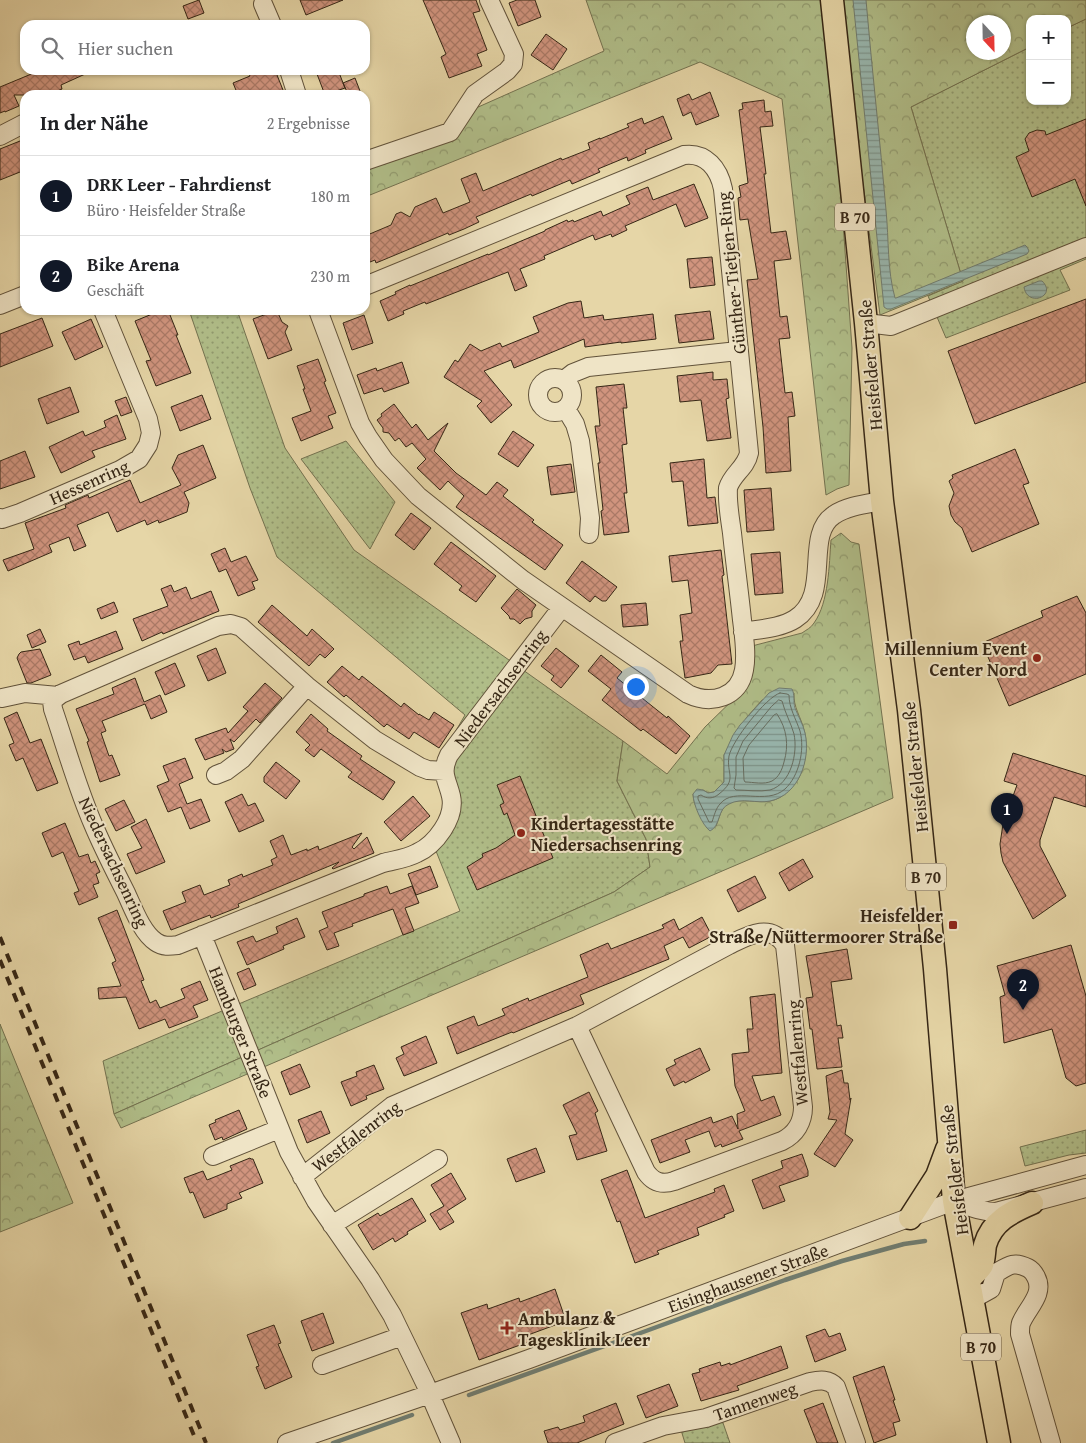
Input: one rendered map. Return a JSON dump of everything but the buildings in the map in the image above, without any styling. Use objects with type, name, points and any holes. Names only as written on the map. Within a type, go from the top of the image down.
[{"type":"main road","name":"Heisfelder Straße","points":[[832,0],[866,323],[882,502],[910,720],[935,969],[954,1201],[999,1443]]},
{"type":"main road","name":"B 70","points":[[910,1218],[937,1176],[949,1143]]},
{"type":"main road","points":[[971,1289],[982,1264],[991,1231],[1007,1214],[1032,1203]]},
{"type":"street","points":[[370,159],[450,132],[475,94],[507,71],[512,64],[514,54],[489,0]]},
{"type":"street","points":[[263,4],[270,20]]},
{"type":"street","points":[[291,75],[296,90]]},
{"type":"street","points":[[0,136],[20,126]]},
{"type":"street","name":"Günther-Tietjen-Ring","points":[[320,315],[360,423],[384,460],[418,496],[523,580],[688,694],[705,700],[720,698],[729,694],[739,683],[744,669],[743,632],[727,492],[729,483],[746,463],[750,453],[722,184],[712,165],[703,158],[694,155],[684,155],[370,284]]},
{"type":"street","points":[[866,323],[891,326],[1086,248]]},
{"type":"street","points":[[0,305],[20,297]]},
{"type":"street","name":"Hessenring","points":[[0,518],[20,512],[120,470],[139,459],[148,445],[151,433],[148,419],[105,315]]},
{"type":"street","points":[[564,380],[574,372],[588,367],[738,351]]},
{"type":"street","points":[[554,378],[564,380],[572,391],[570,404],[561,412],[550,412],[541,406],[537,396],[540,386],[554,378]]},
{"type":"street","points":[[566,409],[575,424],[580,441],[590,518],[589,534]]},
{"type":"street","points":[[743,632],[789,622],[804,612],[813,597],[821,534],[828,519],[835,514],[868,503],[882,502]]},
{"type":"street","name":"Niedersachsenring","points":[[58,696],[52,701],[53,709],[93,825],[138,918],[154,941],[164,946],[171,946],[383,863],[408,857],[425,849],[441,830],[451,811],[452,798],[444,771],[449,755],[562,607]]},
{"type":"street","points":[[2,698],[25,693],[58,696],[218,626],[231,624],[241,627],[307,686],[376,740],[420,767],[428,770],[444,771]]},
{"type":"street","points":[[216,775],[226,772],[242,759],[307,686]]},
{"type":"street","name":"Westfalenring","points":[[302,1177],[392,1106],[577,1026],[747,936],[760,933],[773,933],[782,939],[787,953],[803,1107],[800,1124],[793,1134],[782,1141],[668,1183],[656,1181],[646,1172],[577,1026]]},
{"type":"street","name":"Hamburger Straße","points":[[202,935],[279,1129],[302,1177],[332,1225],[370,1278],[392,1315],[451,1443]]},
{"type":"street","points":[[213,1156],[279,1129]]},
{"type":"street","points":[[332,1225],[438,1159]]},
{"type":"street","name":"Eisinghausener Straße","points":[[287,1443],[430,1394],[954,1201],[1086,1165]]},
{"type":"street","points":[[954,1201],[987,1212],[996,1212],[1086,1188]]},
{"type":"street","points":[[971,1289],[991,1289],[996,1273],[1010,1265],[1021,1265],[1032,1270],[1037,1278],[1038,1292],[1020,1324],[1020,1334],[1051,1443]]},
{"type":"street","points":[[322,1365],[402,1336]]},
{"type":"street","name":"Tannenweg","points":[[615,1443],[663,1426],[706,1418],[810,1382],[823,1380],[833,1383],[836,1387],[856,1443]]},
{"type":"green space","points":[[586,0],[827,0],[852,348],[849,485],[826,495],[782,99],[700,62],[370,195],[370,164],[476,108],[604,51]]},
{"type":"green space","points":[[839,0],[1086,0],[1086,19],[1071,26],[1071,15],[1026,15],[1026,49],[1011,57],[1011,15],[966,15],[966,60],[1004,60],[911,107],[963,281],[880,315]]},
{"type":"green space","points":[[1086,19],[1086,259],[1060,270],[1070,290],[946,338],[928,296],[963,281],[911,107],[1004,60],[1011,60],[1011,57],[1026,49],[1026,105],[1071,105],[1071,26]]},
{"type":"green space","points":[[191,315],[239,315],[285,448],[354,550],[623,741],[617,781],[646,839],[650,867],[614,892],[114,1114],[103,1061],[460,911],[436,851],[460,815],[458,797],[443,753],[465,715],[277,557],[250,488]]},
{"type":"green space","points":[[346,441],[395,502],[370,549],[301,459]]},
{"type":"green space","points":[[841,533],[851,542],[859,544],[893,798],[121,1128],[114,1114],[614,892],[650,867],[646,839],[617,781],[623,741],[667,774],[705,727],[745,688],[752,646],[802,633],[813,625],[823,605],[829,572],[831,540]],"holes":[[[794,693],[804,730],[806,744],[803,768],[796,782],[785,794],[774,800],[765,802],[738,801],[727,804],[723,808],[716,826],[695,805],[693,794],[703,790],[708,793],[714,792],[724,782],[724,755],[747,717],[762,700]]]},
{"type":"green space","points":[[0,1024],[73,1203],[0,1232]]},
{"type":"green space","points":[[1086,1130],[1086,1153],[1069,1155],[1025,1166],[1020,1147]]},
{"type":"green space","points":[[722,1420],[730,1443],[685,1443],[681,1430]]},
{"type":"water","points":[[853,0],[866,0],[886,210],[889,265],[895,298],[1025,245],[1029,251],[1027,254],[891,309],[884,307]]},
{"type":"water","points":[[1042,281],[1046,286],[1044,295],[1040,298],[1030,297],[1024,287]]},
{"type":"water","points":[[779,688],[792,689],[795,708],[805,733],[806,754],[801,774],[789,792],[780,797],[765,802],[739,801],[725,806],[716,825],[710,831],[698,814],[693,794],[697,789],[708,793],[714,792],[724,782],[724,755],[733,735],[769,693]]},
{"type":"waterway","points":[[469,1395],[785,1280],[842,1261],[904,1244],[925,1241]]},
{"type":"waterway","points":[[333,1443],[412,1415]]},
{"type":"railway","points":[[0,937],[206,1443]]},
{"type":"railway","points":[[0,960],[197,1443]]},
{"type":"place","name":"Millennium Event Center Nord","points":[[1037,658]]},
{"type":"place","name":"Kindertagesstätte Niedersachsenring","points":[[521,833]]},
{"type":"place","name":"DRK Leer - Fahrdienst","points":[[1007,834]]},
{"type":"place","name":"Heisfelder Straße/Nüttermoorer Straße","points":[[953,925]]},
{"type":"place","name":"Bike Arena","points":[[1023,1010]]},
{"type":"place","name":"Ambulanz & Tagesklinik Leer","points":[[507,1328]]}]
